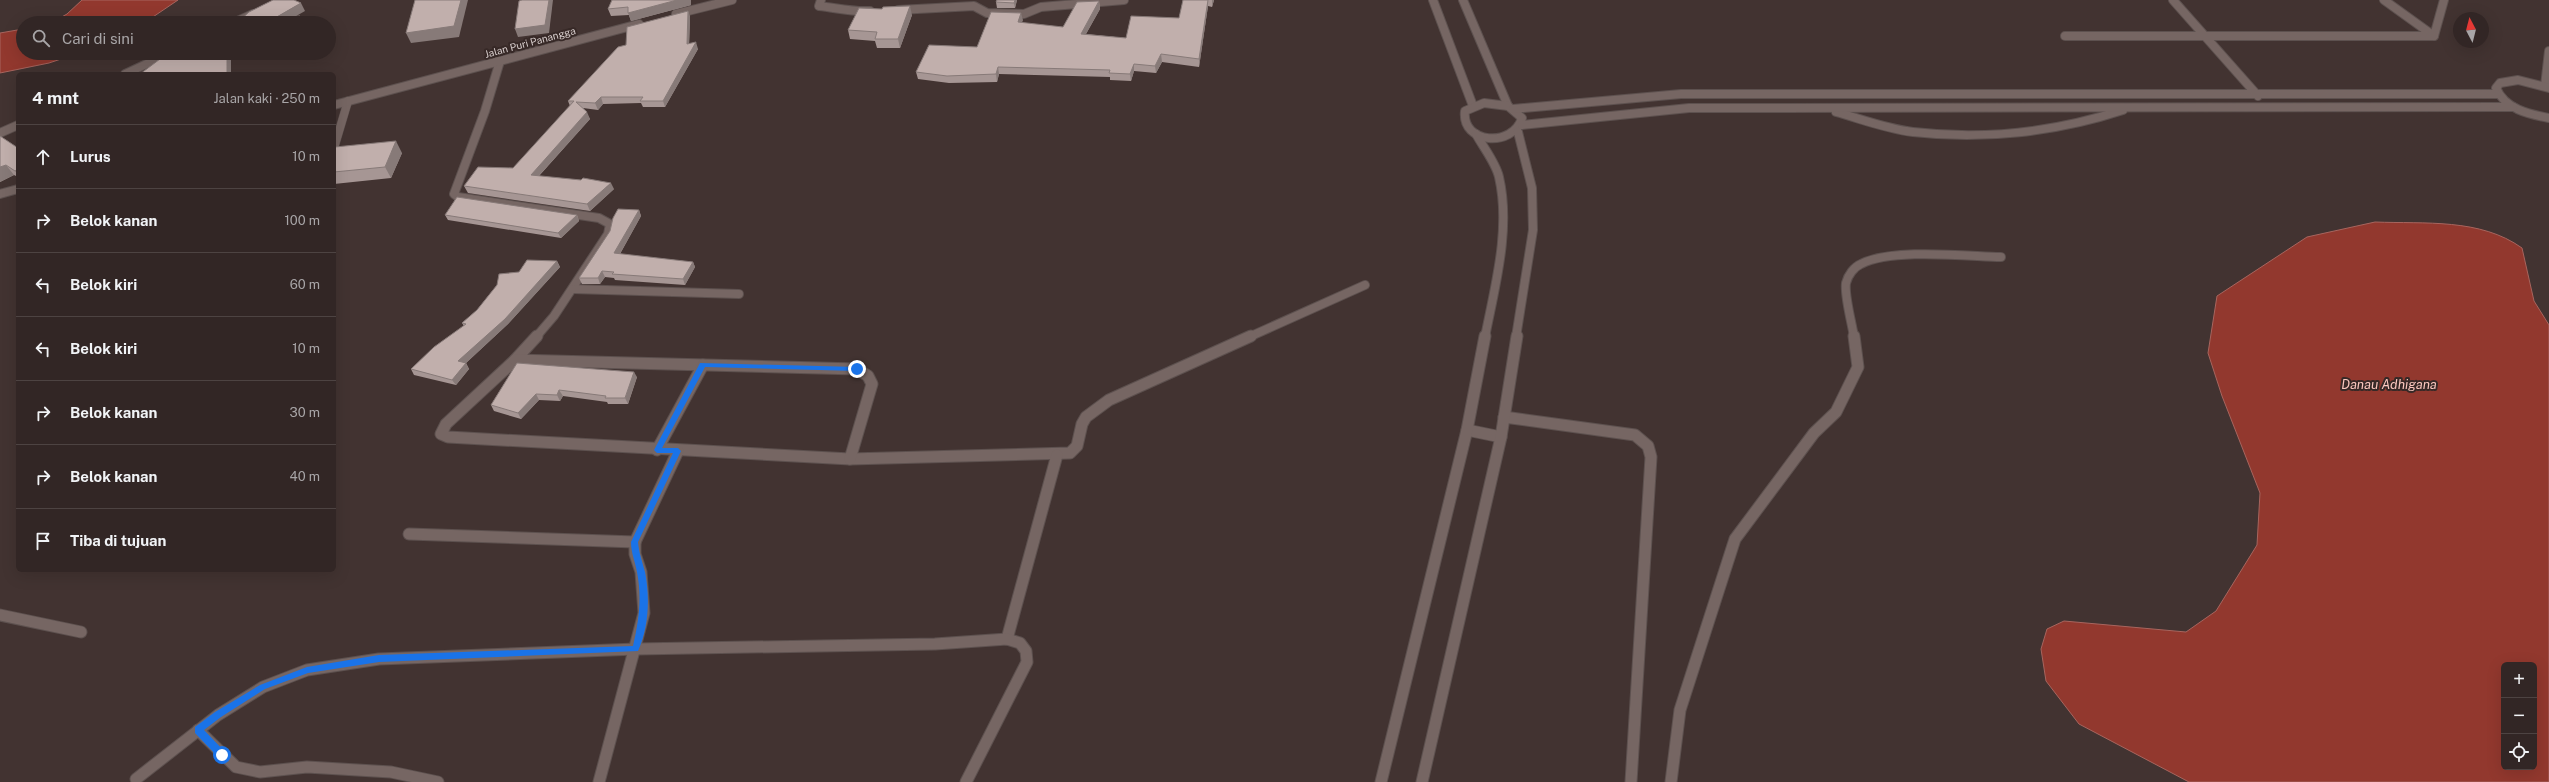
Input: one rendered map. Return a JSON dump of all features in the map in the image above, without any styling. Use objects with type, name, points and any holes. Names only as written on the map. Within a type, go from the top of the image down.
[{"type":"street","points":[[670,16],[732,0]]},
{"type":"street","points":[[820,0],[819,6],[847,9],[851,12],[974,6],[987,13],[1024,14],[1041,7],[1124,0]]},
{"type":"street","points":[[1433,0],[1473,106]]},
{"type":"street","points":[[1422,782],[1501,437],[1533,230],[1532,188],[1520,129],[1522,118],[1511,108],[1463,0]]},
{"type":"street","points":[[2173,0],[2267,106]]},
{"type":"street","points":[[2384,0],[2434,36]]},
{"type":"street","points":[[2434,36],[2444,0]]},
{"type":"street","points":[[248,16],[261,10]]},
{"type":"street","name":"Jalan Puri Panangga","points":[[336,104],[647,22]]},
{"type":"street","points":[[2065,36],[2434,36]]},
{"type":"street","points":[[2497,94],[2496,88],[2500,83],[2507,81],[2518,80],[2547,87],[2549,51]]},
{"type":"street","points":[[130,72],[155,60]]},
{"type":"street","points":[[500,61],[485,111],[454,194],[458,197],[606,221],[610,224],[608,234],[554,316],[515,360],[446,424],[441,434],[443,436],[657,450],[850,458],[1057,455],[1075,450],[1084,419],[1109,400],[1365,285]]},
{"type":"street","points":[[2513,107],[2497,94],[2255,92],[1681,94],[1511,108],[1484,103],[1473,106],[1465,111],[1462,118],[1468,129],[1476,134],[1498,138],[1520,129],[1689,108],[2267,106],[2513,107],[2549,118]]},
{"type":"street","points":[[1800,93],[1807,107]]},
{"type":"street","points":[[1807,107],[1848,114],[1911,132],[1944,134],[2036,131],[2087,122],[2132,107]]},
{"type":"street","points":[[0,133],[16,126]]},
{"type":"street","points":[[1381,782],[1467,430],[1500,262],[1502,217],[1499,176],[1476,134]]},
{"type":"street","points":[[0,194],[16,190]]},
{"type":"street","points":[[1671,782],[1680,710],[1735,539],[1814,433],[1836,412],[1858,367],[1846,284],[1850,271],[1861,263],[1886,257],[2001,258]]},
{"type":"street","points":[[573,289],[739,294]]},
{"type":"street","points":[[515,360],[847,368],[863,372],[872,384],[850,458]]},
{"type":"street","points":[[657,450],[703,365]]},
{"type":"street","points":[[1504,417],[1636,435],[1648,446],[1651,457],[1631,782]]},
{"type":"street","points":[[1467,430],[1501,437]]},
{"type":"street","points":[[599,782],[636,649],[644,613],[641,572],[635,554],[634,542],[678,451]]},
{"type":"street","points":[[1007,639],[1057,455]]},
{"type":"street","points":[[409,534],[634,542]]},
{"type":"street","points":[[0,615],[81,632]]},
{"type":"street","points":[[136,779],[218,715],[263,687],[307,670],[379,659],[636,649],[935,644],[1007,639],[1020,643],[1026,651],[1027,662],[966,782]]},
{"type":"street","points":[[198,730],[236,767],[260,772],[307,768],[391,772],[438,782]]},
{"type":"lane","points":[[336,141],[348,101]]},
{"type":"water","points":[[82,0],[178,0],[154,16],[63,16]]},
{"type":"water","points":[[16,30],[16,60],[58,60],[0,73],[0,33]]},
{"type":"water","name":"Danau Adhigana","points":[[2375,222],[2452,224],[2470,227],[2506,238],[2522,248],[2534,301],[2549,325],[2549,782],[2189,782],[2079,724],[2046,681],[2041,649],[2047,629],[2064,621],[2186,632],[2216,611],[2257,545],[2260,493],[2222,396],[2208,353],[2217,296],[2307,237]]},
{"type":"building","points":[[273,0],[294,0],[301,3],[278,16],[245,16],[249,12]]},
{"type":"building","points":[[415,0],[461,0],[454,26],[406,33]]},
{"type":"building","points":[[549,0],[545,25],[515,29],[519,1]]},
{"type":"building","points":[[612,0],[677,0],[628,13],[628,7],[608,9]]},
{"type":"building","points":[[997,0],[1015,0],[1014,3],[996,2]]},
{"type":"building","points":[[1183,0],[1208,0],[1199,59],[1161,54],[1155,66],[1134,64],[1130,74],[1109,73],[1110,70],[998,67],[996,74],[947,76],[916,72],[929,45],[977,47],[991,12],[1021,13],[1018,22],[1063,27],[1077,2],[1099,1],[1081,34],[1126,38],[1131,16],[1179,18]]},
{"type":"building","points":[[910,6],[898,39],[875,39],[877,32],[848,30],[859,8],[882,9],[883,7]]},
{"type":"building","points":[[688,11],[687,44],[696,42],[663,101],[640,101],[643,97],[601,97],[595,103],[576,102],[587,112],[531,175],[581,180],[583,178],[611,183],[587,204],[464,186],[478,167],[513,168],[574,101],[568,101],[618,47],[626,45],[627,27]]},
{"type":"building","points":[[159,60],[227,60],[227,72],[143,72]]},
{"type":"building","points":[[0,136],[16,147],[16,170],[6,165],[0,167]]},
{"type":"building","points":[[396,141],[385,167],[336,172],[336,147]]},
{"type":"building","points":[[457,197],[577,215],[558,233],[445,215]]},
{"type":"building","points":[[618,209],[639,210],[614,253],[693,262],[683,279],[612,274],[614,272],[602,271],[598,278],[579,278],[610,231],[613,218]]},
{"type":"building","points":[[527,260],[557,261],[505,319],[458,361],[466,363],[452,380],[411,369],[434,347],[466,324],[462,323],[477,310],[497,285],[499,274],[519,272]]},
{"type":"building","points":[[517,363],[634,372],[625,398],[605,398],[606,396],[559,390],[557,395],[536,394],[518,413],[491,405]]},
{"type":"route","points":[[222,755],[198,730],[218,715],[263,687],[307,670],[379,659],[636,649],[644,613],[641,572],[635,554],[634,542],[678,451],[657,450],[703,365],[857,369]]}]
